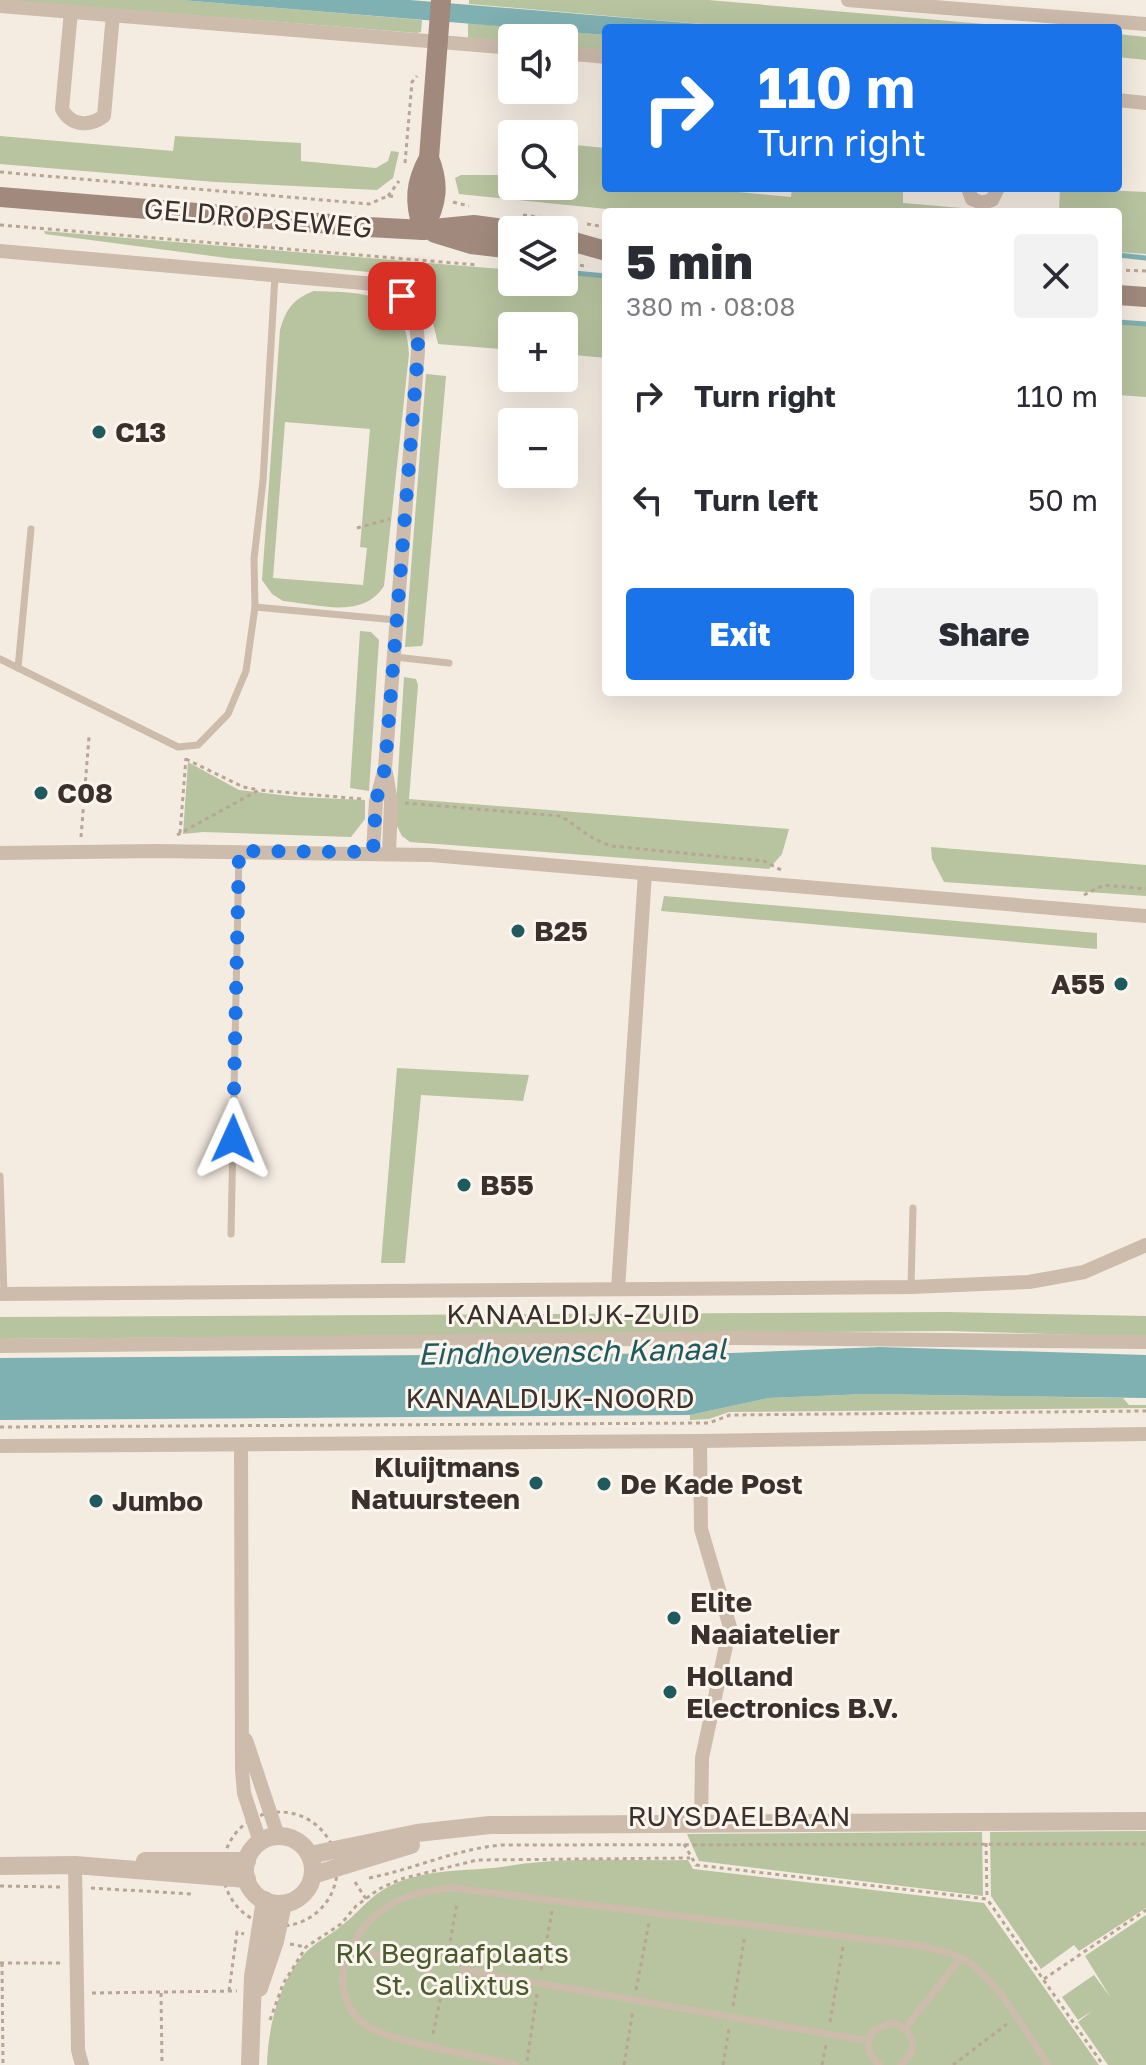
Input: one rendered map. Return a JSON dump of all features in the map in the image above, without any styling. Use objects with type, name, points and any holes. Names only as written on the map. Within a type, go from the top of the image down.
[{"type":"main road","points":[[423,230],[416,209],[419,175],[429,158],[441,0]]},
{"type":"main road","name":"GELDROPSEWEG","points":[[0,197],[354,226],[423,230],[474,225],[498,228]]},
{"type":"main road","name":"GELDROPSEWEG","points":[[423,230],[471,244],[498,247]]},
{"type":"main road","points":[[578,246],[601,257]]},
{"type":"main road","points":[[578,255],[601,257]]},
{"type":"main road","points":[[1122,295],[1146,297]]},
{"type":"street","points":[[848,0],[913,3],[995,21],[1058,17],[1146,24]]},
{"type":"street","points":[[1058,17],[1059,0]]},
{"type":"street","points":[[0,6],[498,47]]},
{"type":"street","points":[[71,11],[62,109],[67,119],[88,123],[104,116],[113,14]]},
{"type":"street","points":[[578,54],[602,57]]},
{"type":"street","points":[[1122,100],[1146,103]]},
{"type":"street","points":[[969,192],[972,199],[982,203],[992,200],[996,192]]},
{"type":"street","points":[[0,251],[386,285],[402,296],[413,313],[418,327],[418,351],[385,768],[384,802],[389,853]]},
{"type":"street","points":[[373,852],[384,802]]},
{"type":"street","points":[[0,853],[373,852],[1146,916]]},
{"type":"street","points":[[618,1289],[645,873]]},
{"type":"street","points":[[2,1294],[911,1287],[1029,1282],[1084,1272],[1146,1245]]},
{"type":"street","name":"KANAALDIJK-ZUID","points":[[0,1346],[733,1338],[1146,1342]]},
{"type":"street","name":"KANAALDIJK-NOORD","points":[[0,1446],[1146,1434]]},
{"type":"street","name":"KANAALDIJK-NOORD","points":[[700,1441],[701,1529],[730,1627]]},
{"type":"street","points":[[241,1445],[243,1732],[269,1839],[247,1870]]},
{"type":"street","name":"RUYSDAELBAAN","points":[[701,1824],[702,1758],[730,1627]]},
{"type":"street","name":"RUYSDAELBAAN","points":[[310,1855],[417,1833],[490,1825],[1146,1821]]},
{"type":"street","name":"RUYSDAELBAAN","points":[[313,1875],[455,1829]]},
{"type":"street","points":[[247,1870],[253,1892],[274,1902],[303,1894],[313,1875],[310,1855],[291,1838],[269,1839]]},
{"type":"street","points":[[0,1866],[111,1861],[247,1870]]},
{"type":"street","points":[[75,1865],[78,2050],[82,2065]]},
{"type":"street","points":[[250,2065],[250,1995],[257,1937],[274,1902]]},
{"type":"lane","points":[[0,659],[178,747],[198,745],[228,714],[246,671],[255,607],[255,548],[263,481],[275,275]]},
{"type":"lane","points":[[18,668],[31,529]]},
{"type":"lane","points":[[255,607],[398,620]]},
{"type":"lane","points":[[395,657],[449,663]]},
{"type":"lane","points":[[231,1234],[239,851]]},
{"type":"lane","points":[[0,1176],[2,1294]]},
{"type":"lane","points":[[911,1287],[913,1208]]},
{"type":"lane","points":[[516,2065],[375,2031],[355,2015],[344,1995],[344,1960],[365,1926],[389,1906],[421,1892],[459,1889],[923,1946],[961,1958],[987,1980],[1048,2065]]},
{"type":"lane","points":[[349,1949],[427,1964]]},
{"type":"lane","points":[[449,1949],[459,1954],[464,1970],[459,1980],[443,1986],[429,1976],[427,1964],[433,1954],[449,1949]]},
{"type":"lane","points":[[905,2028],[961,1958]]},
{"type":"lane","points":[[464,1970],[868,2041]]},
{"type":"lane","points":[[877,2064],[869,2053],[868,2041],[874,2030],[892,2023],[905,2028],[912,2039],[909,2058],[904,2064]]},
{"type":"path","points":[[405,165],[412,82],[438,41]]},
{"type":"path","name":"GELDROPSEWEG","points":[[0,172],[369,204]]},
{"type":"path","points":[[388,196],[400,179]]},
{"type":"path","name":"GELDROPSEWEG","points":[[0,225],[481,265]]},
{"type":"path","points":[[578,261],[601,257]]},
{"type":"path","points":[[1122,270],[1146,271]]},
{"type":"path","points":[[357,528],[406,515]]},
{"type":"path","points":[[80,853],[89,737]]},
{"type":"path","points":[[180,833],[186,759],[243,787],[259,790],[561,816],[594,839],[611,846],[764,861],[804,886]]},
{"type":"path","points":[[148,851],[259,790]]},
{"type":"path","points":[[1057,908],[1104,885],[1146,889]]},
{"type":"path","name":"KANAALDIJK-NOORD","points":[[0,1427],[709,1423],[730,1415],[1146,1411]]},
{"type":"path","points":[[986,1842],[987,1899],[1103,2065]]},
{"type":"path","points":[[684,1844],[696,1865],[987,1899]]},
{"type":"path","name":"RUYSDAELBAAN","points":[[368,1878],[474,1848],[501,1845],[1146,1844]]},
{"type":"path","points":[[268,2030],[283,1984],[306,1947],[341,1924],[366,1899],[401,1879],[477,1860],[690,1858]]},
{"type":"path","points":[[337,1883],[354,1881],[366,1899]]},
{"type":"path","points":[[0,1886],[50,1885],[161,1894],[200,1893]]},
{"type":"path","points":[[449,1949],[459,1889]]},
{"type":"path","points":[[1044,1979],[1146,1910]]},
{"type":"path","points":[[723,2065],[747,1924]]},
{"type":"path","points":[[822,2065],[844,1936]]},
{"type":"path","points":[[3,2065],[1,1963],[76,1963]]},
{"type":"path","points":[[431,2045],[443,1986]]},
{"type":"path","points":[[161,1992],[162,2065]]},
{"type":"path","points":[[111,1993],[250,1995]]},
{"type":"path","points":[[953,2065],[1015,2018]]},
{"type":"green space","points":[[0,0],[181,0],[422,20],[421,32],[417,33]]},
{"type":"green space","points":[[469,0],[708,0],[984,24],[702,24],[469,4]]},
{"type":"green space","points":[[468,23],[498,26],[498,42],[468,39]]},
{"type":"green space","points":[[578,33],[602,35],[602,51],[578,49]]},
{"type":"green space","points":[[1122,34],[1146,37],[1146,60],[1122,57]]},
{"type":"green space","points":[[0,136],[173,151],[175,136],[301,143],[301,161],[376,168],[388,161],[391,151],[399,152],[393,178],[377,190],[215,182],[0,164]]},
{"type":"green space","points":[[578,145],[602,148],[602,192],[739,192],[791,197],[792,192],[903,192],[903,203],[962,208],[602,208],[518,200],[578,200]]},
{"type":"green space","points":[[461,175],[498,175],[498,198],[459,194],[455,178]]},
{"type":"green space","points":[[1060,192],[1146,192],[1146,254],[1122,252],[1122,208],[1059,208]]},
{"type":"green space","points":[[44,231],[498,269],[498,296],[578,296],[578,274],[602,277],[602,358],[578,355],[578,312],[498,312],[498,349],[438,344],[421,296],[399,275],[227,258],[45,234]]},
{"type":"green space","points":[[314,291],[365,295],[391,306],[400,317],[406,333],[409,354],[384,586],[375,597],[352,606],[325,607],[283,601],[272,594],[262,580],[280,330],[291,306]],"holes":[[[285,422],[370,429],[360,547],[367,548],[363,585],[273,578]]]},
{"type":"green space","points":[[1122,321],[1146,323],[1146,397],[1122,395]]},
{"type":"green space","points":[[426,374],[446,376],[423,643],[422,646],[405,647]]},
{"type":"green space","points":[[360,631],[371,632],[379,640],[369,791],[350,788]]},
{"type":"green space","points":[[404,677],[416,679],[418,685],[409,799],[789,829],[782,854],[769,869],[410,842],[402,836],[395,822]]},
{"type":"green space","points":[[188,762],[239,790],[365,800],[365,819],[351,837],[183,834]]},
{"type":"green space","points":[[931,847],[1146,865],[1146,896],[944,882],[932,859]]},
{"type":"green space","points":[[664,896],[1097,933],[1097,949],[661,911]]},
{"type":"green space","points":[[397,1068],[529,1075],[523,1101],[421,1095],[405,1263],[381,1263]]},
{"type":"green space","points":[[947,1312],[1146,1316],[1146,1337],[948,1331],[0,1339],[0,1317]]},
{"type":"green space","points":[[867,1394],[1123,1398],[1129,1405],[1146,1405],[1146,1408],[729,1412],[709,1419],[690,1420],[690,1415],[769,1398]]},
{"type":"green space","points":[[1146,1831],[1146,1908],[1079,1951],[1074,1945],[1041,1969],[991,1896],[990,1832]]},
{"type":"green space","points":[[982,1832],[983,1896],[699,1861],[687,1834]]},
{"type":"green space","name":"RK Begraafplaats St. Calixtus","points":[[688,1860],[693,1869],[984,1903],[1099,2065],[267,2065],[277,2005],[297,1964],[310,1948],[392,1885],[429,1874],[535,1862]]},
{"type":"green space","points":[[1146,1915],[1146,2065],[1108,2065],[1078,2022],[1092,2011],[1078,2020],[1062,1997],[1094,1975],[1111,1998],[1085,1956]]},
{"type":"water","points":[[181,0],[410,0],[700,24],[602,24],[602,35],[578,33],[578,24],[498,26]]},
{"type":"water","points":[[880,1347],[1146,1355],[1146,1398],[867,1394],[769,1398],[690,1415],[0,1420],[0,1358],[731,1353]]},
{"type":"waterway","points":[[1122,255],[1146,258]]},
{"type":"waterway","points":[[578,273],[602,276]]},
{"type":"waterway","points":[[1122,322],[1146,324]]},
{"type":"place","name":"C13","points":[[99,432]]},
{"type":"place","name":"C08","points":[[41,793]]},
{"type":"place","name":"B25","points":[[518,931]]},
{"type":"place","name":"A55","points":[[1121,984]]},
{"type":"place","name":"B55","points":[[464,1185]]},
{"type":"place","name":"Kluijtmans Natuursteen","points":[[536,1483]]},
{"type":"place","name":"De Kade Post","points":[[604,1484]]},
{"type":"place","name":"Jumbo","points":[[96,1501]]},
{"type":"place","name":"Elite Naaiatelier","points":[[674,1618]]},
{"type":"place","name":"Holland Electronics B.V.","points":[[670,1692]]},
{"type":"route","points":[[233,1139],[239,851],[373,852],[376,801],[385,768],[418,351],[418,327],[402,296]]},
{"type":"water label","name":"Eindhovensch Kanaal","points":[[572,1352]]}]
